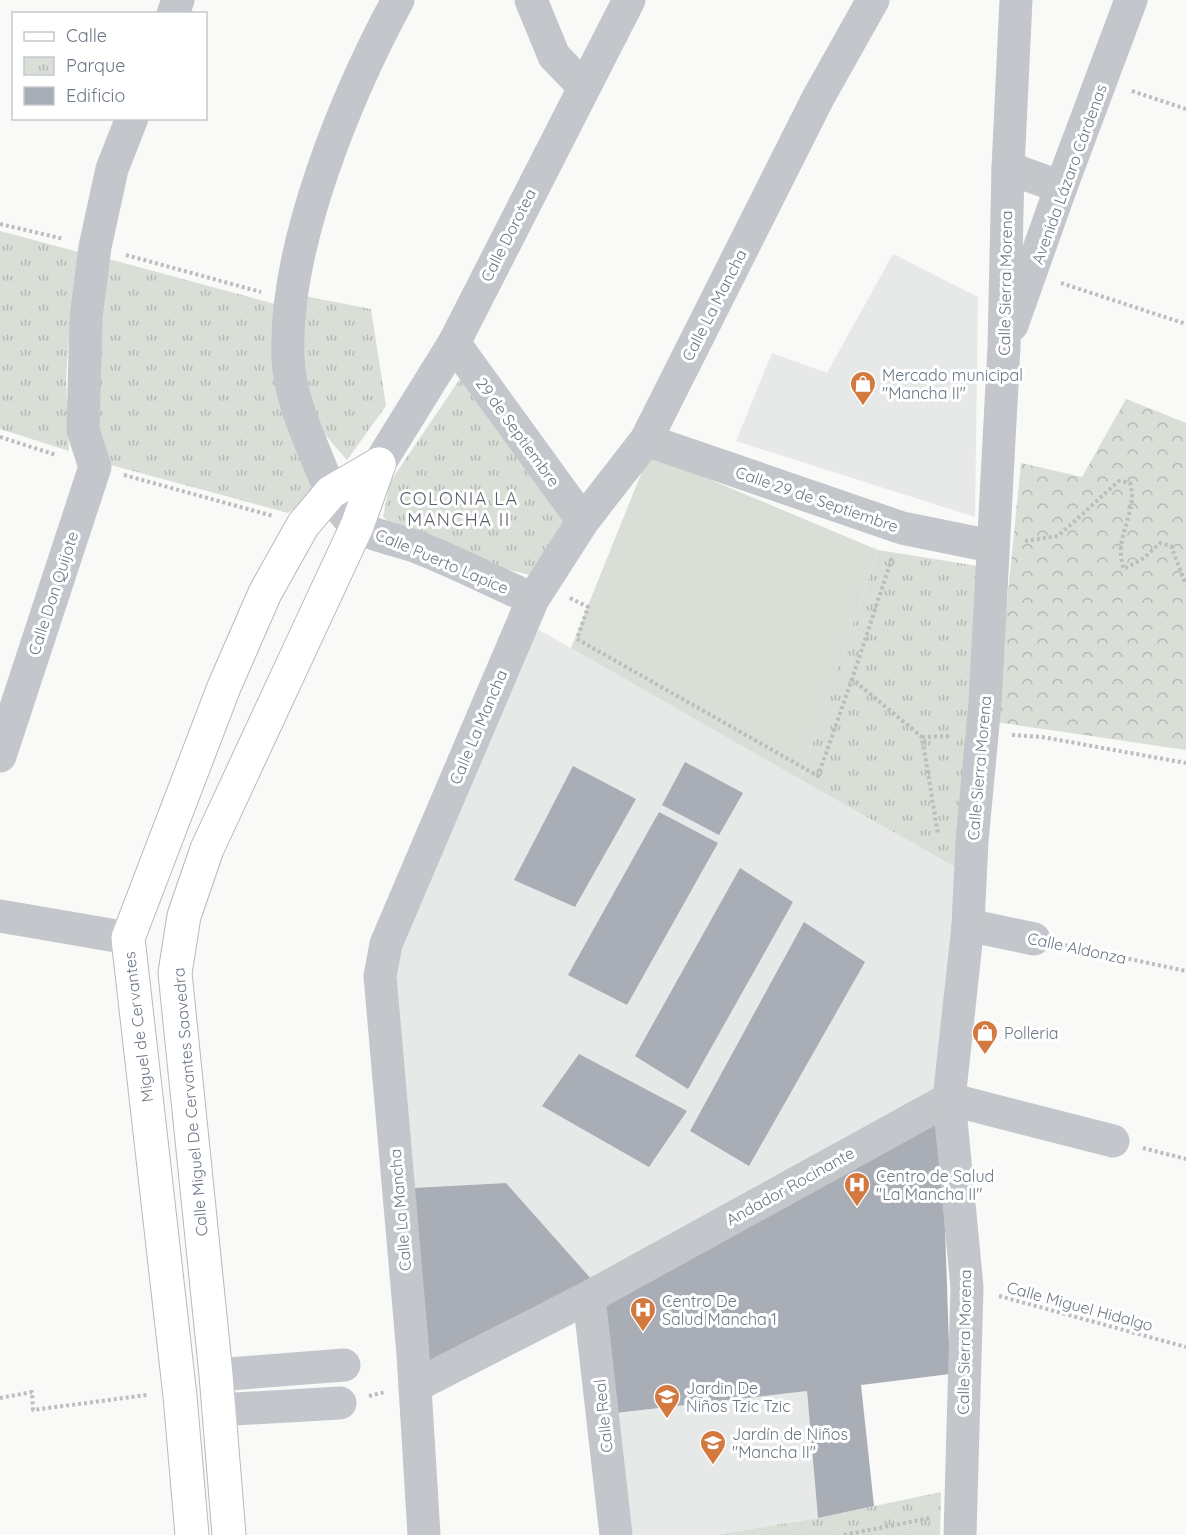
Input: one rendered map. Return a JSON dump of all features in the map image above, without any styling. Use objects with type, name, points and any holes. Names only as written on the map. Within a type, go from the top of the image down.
[{"type":"main road","name":"Calle Dorotea","points":[[331,492],[379,464]]},
{"type":"main road","name":"Calle Dorotea","points":[[357,526],[379,464]]},
{"type":"main road","name":"Miguel de Cervantes","points":[[192,1535],[180,1396],[128,938],[224,687],[265,593],[303,525],[331,492]]},
{"type":"main road","name":"Calle Miguel De Cervantes Saavedra","points":[[229,1535],[216,1375],[175,973],[184,916],[207,849],[357,526]]},
{"type":"street","name":"Calle Puerto Lapice","points":[[398,0],[366,58],[337,134],[306,228],[290,300],[288,357],[295,405],[331,492],[357,526],[538,592]]},
{"type":"street","points":[[531,0],[554,56],[583,86]]},
{"type":"street","name":"Calle Dorotea","points":[[379,464],[454,343],[583,86],[629,0]]},
{"type":"street","name":"Calle La Mancha","points":[[424,1535],[415,1386],[381,962],[386,944],[538,592],[583,521],[646,441],[818,98],[873,0]]},
{"type":"street","name":"Calle Sierra Morena","points":[[960,1524],[967,1287],[949,1099],[968,925],[972,841],[985,703],[991,546],[1004,347],[1008,168],[1016,0]]},
{"type":"street","name":"Avenida Lázaro Cárdenas","points":[[1004,347],[1131,0]]},
{"type":"street","points":[[95,467],[83,430],[86,317],[95,247],[112,169],[131,120]]},
{"type":"street","points":[[1008,168],[1061,187]]},
{"type":"street","name":"29 de Septiembre","points":[[454,343],[583,521]]},
{"type":"street","name":"Calle 29 de Septiembre","points":[[646,441],[902,528],[991,546]]},
{"type":"street","name":"Calle Don Quijote","points":[[0,756],[95,467]]},
{"type":"street","points":[[0,916],[128,938]]},
{"type":"street","name":"Calle Aldonza","points":[[968,925],[1034,939]]},
{"type":"street","points":[[949,1099],[1113,1141]]},
{"type":"street","name":"Andador Rocinante","points":[[415,1386],[590,1297],[949,1099]]},
{"type":"street","name":"Calle Real","points":[[590,1297],[616,1535]]},
{"type":"street","points":[[216,1375],[344,1365]]},
{"type":"street","points":[[218,1410],[340,1403]]},
{"type":"path","points":[[1103,81],[1186,109]]},
{"type":"path","points":[[0,224],[95,247],[290,300]]},
{"type":"path","points":[[1032,274],[1186,324]]},
{"type":"path","points":[[0,437],[95,467],[303,525]]},
{"type":"path","points":[[991,546],[1058,536],[1119,481],[1130,483],[1134,496],[1120,540],[1120,558],[1125,569],[1144,558],[1160,543],[1171,546],[1186,585]]},
{"type":"path","points":[[538,592],[588,607],[577,639],[818,776],[902,528]]},
{"type":"path","points":[[852,679],[921,737],[938,839]]},
{"type":"path","points":[[1042,737],[1186,763]]},
{"type":"path","name":"Calle Aldonza","points":[[1034,939],[1186,971]]},
{"type":"path","points":[[1113,1141],[1186,1159]]},
{"type":"path","name":"Calle Miguel Hidalgo","points":[[967,1287],[1186,1347]]},
{"type":"path","points":[[340,1403],[415,1386]]},
{"type":"path","points":[[0,1398],[32,1392],[33,1410],[156,1394]]},
{"type":"path","points":[[844,1535],[960,1524]]},
{"type":"shaded area","name":"Mercado municipal \"Mancha II\"","points":[[893,254],[978,297],[975,517],[736,441],[772,353],[827,373]]},
{"type":"shaded area","points":[[534,627],[957,868],[934,1091],[593,1281],[506,1183],[413,1188],[395,958]]},
{"type":"shaded area","name":"Jardín de Niños \"Mancha II\"","points":[[807,1391],[818,1518],[715,1535],[617,1535],[607,1414]]},
{"type":"green space","points":[[0,231],[86,254],[71,308],[66,379],[69,451],[0,429]]},
{"type":"green space","points":[[105,258],[279,305],[317,494],[288,513],[107,464],[92,429]]},
{"type":"green space","points":[[299,295],[371,309],[386,406],[347,460],[321,430],[304,377]]},
{"type":"green space","points":[[462,376],[573,519],[531,575],[432,546],[413,537],[383,517],[390,482]]},
{"type":"green space","points":[[1126,399],[1186,423],[1186,750],[995,722],[1021,463],[1082,477]]},
{"type":"green space","points":[[649,454],[878,550],[800,779],[571,648]]},
{"type":"green space","points":[[878,550],[984,567],[957,868],[800,779]]},
{"type":"green space","points":[[941,1492],[940,1535],[715,1535],[818,1518]]},
{"type":"building","points":[[685,762],[743,793],[719,835],[662,805]]},
{"type":"building","points":[[573,766],[636,799],[575,907],[514,880]]},
{"type":"building","points":[[659,812],[718,843],[627,1005],[568,975]]},
{"type":"building","points":[[740,868],[793,902],[688,1089],[635,1056]]},
{"type":"building","points":[[804,922],[865,962],[749,1166],[690,1131]]},
{"type":"building","points":[[579,1054],[687,1111],[649,1167],[542,1106]]},
{"type":"building","name":"Centro de Salud \"La Mancha II\"","points":[[941,1111],[950,1374],[861,1385],[874,1506],[818,1518],[807,1391],[607,1414],[601,1304]]},
{"type":"building","points":[[506,1183],[593,1281],[426,1371],[413,1188]]},
{"type":"place","name":"Mercado municipal \"Mancha II\"","points":[[863,407]]},
{"type":"place","name":"Polleria","points":[[985,1056]]},
{"type":"place","name":"Centro de Salud \"La Mancha II\"","points":[[857,1208]]},
{"type":"place","name":"Centro De Salud Mancha 1","points":[[643,1333]]},
{"type":"place","name":"Jardin De Niños Tzic Tzic","points":[[667,1420]]},
{"type":"place","name":"Jardín de Niños \"Mancha II\"","points":[[713,1466]]},
{"type":"district","name":"COLONIA LA MANCHA II","points":[[459,508]]}]
